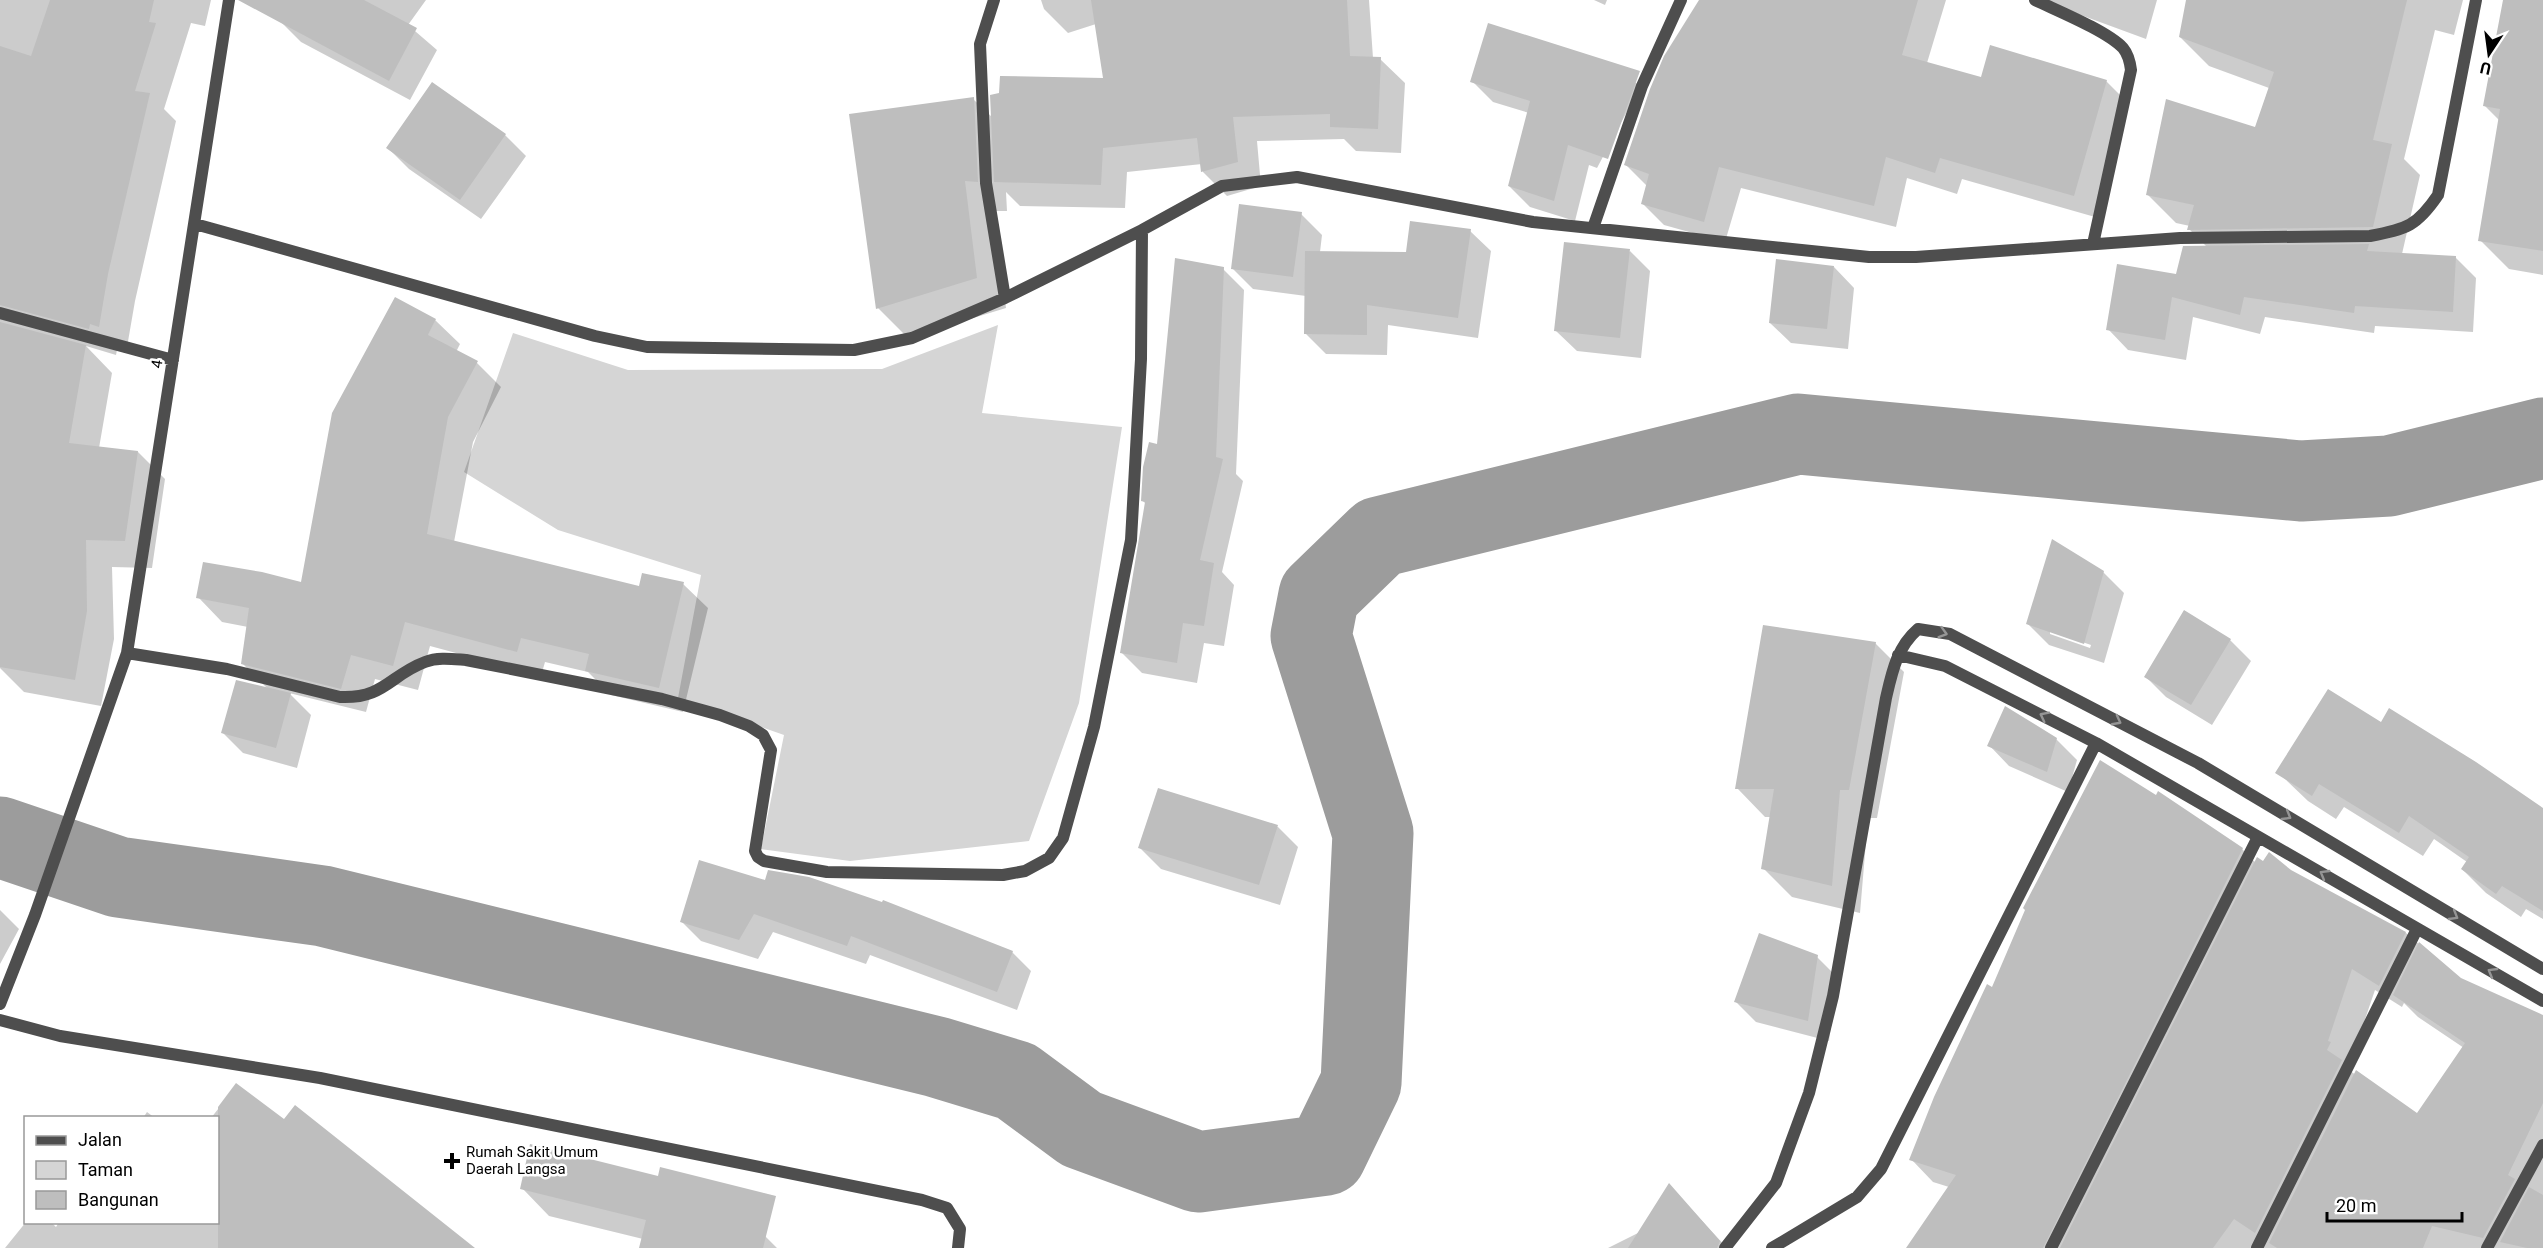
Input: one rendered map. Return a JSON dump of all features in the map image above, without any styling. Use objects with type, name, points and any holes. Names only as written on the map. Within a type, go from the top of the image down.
[{"type":"street","name":"4","points":[[0,1004],[35,915],[127,653],[229,0]]},
{"type":"street","points":[[994,0],[980,44],[986,183],[1005,298]]},
{"type":"street","points":[[1593,228],[1642,86],[1681,0]]},
{"type":"street","points":[[2035,0],[2110,38],[2123,48],[2129,59],[2131,70],[2093,244]]},
{"type":"street","points":[[195,224],[595,336],[647,347],[854,350],[912,338],[1005,298],[1142,230],[1222,186],[1297,177],[1533,222],[1869,257],[1916,257],[2180,238],[2370,236],[2395,231],[2422,218],[2438,195],[2476,0]]},
{"type":"street","points":[[127,653],[227,669],[340,697],[358,698],[372,694],[424,663],[442,658],[466,660],[662,699],[749,726],[768,740],[771,750],[755,851],[764,861],[827,872],[1003,875],[1025,871],[1049,858],[1063,838],[1094,727],[1131,540],[1141,359],[1142,230]]},
{"type":"street","points":[[0,314],[173,360]]},
{"type":"street","points":[[1725,1248],[1776,1183],[1809,1093],[1833,996],[1886,698],[1898,655],[1909,637],[1918,629],[1950,634],[2198,763],[2543,969]]},
{"type":"street","points":[[1898,655],[1945,666],[2096,743],[2543,1001]]},
{"type":"street","points":[[1773,1248],[1857,1197],[1881,1168],[2096,743]]},
{"type":"street","points":[[2051,1248],[2258,837]]},
{"type":"street","points":[[2257,1248],[2417,929]]},
{"type":"street","points":[[0,1020],[60,1036],[320,1078],[922,1200],[947,1208],[960,1229],[958,1248]]},
{"type":"street","points":[[2487,1248],[2543,1145]]},
{"type":"green space","points":[[998,325],[982,413],[1122,427],[1079,703],[1029,841],[850,861],[761,849],[784,735],[678,698],[701,575],[558,530],[464,472],[513,333],[628,370],[882,369]]},
{"type":"building","points":[[50,0],[154,0],[149,22],[156,23],[135,91],[150,93],[108,274],[99,327],[90,324],[89,329],[0,305],[0,46],[31,56]]},
{"type":"building","points":[[238,0],[364,0],[417,28],[389,81]]},
{"type":"building","points":[[1091,0],[1347,0],[1350,56],[1381,57],[1378,129],[1330,127],[1330,114],[1233,117],[1238,162],[1201,172],[1197,138],[1103,148],[1101,185],[994,182],[990,95],[999,93],[1000,76],[1103,78]]},
{"type":"building","points":[[1699,0],[1918,0],[1902,55],[1981,77],[1990,45],[2107,80],[2074,196],[1940,158],[1935,173],[1886,157],[1874,206],[1719,167],[1704,222],[1641,204],[1649,174],[1624,165],[1664,56]]},
{"type":"building","points":[[2186,0],[2407,0],[2373,140],[2392,144],[2373,227],[2187,230],[2194,205],[2146,195],[2166,99],[2255,127],[2274,72],[2179,37]]},
{"type":"building","points":[[2503,0],[2543,0],[2543,251],[2478,241],[2500,109],[2483,106]]},
{"type":"building","points":[[1488,23],[1640,71],[1608,159],[1568,145],[1554,201],[1508,186],[1530,101],[1470,82]]},
{"type":"building","points":[[432,82],[506,134],[460,200],[386,148]]},
{"type":"building","points":[[974,97],[978,182],[965,181],[977,278],[876,309],[849,114]]},
{"type":"building","points":[[1239,204],[1302,212],[1293,277],[1231,269]]},
{"type":"building","points":[[1410,221],[1471,229],[1458,318],[1367,305],[1367,335],[1304,334],[1305,251],[1406,252]]},
{"type":"building","points":[[1564,242],[1630,249],[1620,338],[1554,331]]},
{"type":"building","points":[[2369,244],[2367,251],[2456,256],[2453,312],[2355,306],[2354,313],[2244,297],[2240,315],[2172,297],[2165,340],[2106,330],[2117,264],[2176,274],[2183,246]]},
{"type":"building","points":[[1175,258],[1224,267],[1216,457],[1223,459],[1200,560],[1214,563],[1204,626],[1183,623],[1177,663],[1120,653],[1145,502],[1141,501],[1143,467],[1149,442],[1157,444]]},
{"type":"building","points":[[1776,259],[1834,266],[1827,329],[1769,323]]},
{"type":"building","points":[[395,297],[436,319],[428,335],[478,361],[448,417],[427,534],[639,586],[642,573],[684,582],[659,688],[585,671],[589,654],[521,638],[517,652],[405,622],[393,666],[351,655],[341,689],[241,664],[249,608],[196,598],[203,562],[262,572],[301,582],[332,413]]},
{"type":"building","points":[[0,322],[86,345],[69,443],[138,451],[125,541],[86,540],[87,611],[75,680],[0,667]]},
{"type":"building","points":[[2052,539],[2104,571],[2084,644],[2026,624]]},
{"type":"building","points":[[2184,610],[2231,639],[2191,705],[2144,677]]},
{"type":"building","points":[[1763,625],[1876,642],[1849,790],[1840,790],[1832,886],[1761,869],[1774,789],[1735,789]]},
{"type":"building","points":[[236,680],[291,693],[276,748],[221,733]]},
{"type":"building","points":[[2328,689],[2381,722],[2389,708],[2476,762],[2543,808],[2543,911],[2502,886],[2496,894],[2461,869],[2469,857],[2409,816],[2399,833],[2319,784],[2312,796],[2275,773]]},
{"type":"building","points":[[2005,706],[2057,738],[2047,772],[1987,746]]},
{"type":"building","points":[[2100,760],[2156,795],[2158,791],[2243,848],[2043,1248],[1906,1248],[1956,1175],[1909,1160],[1934,1097],[1987,984],[1992,987],[2025,910],[2023,908]]},
{"type":"building","points":[[1158,788],[1278,825],[1259,885],[1138,848]]},
{"type":"building","points":[[2269,852],[2291,870],[2406,932],[2379,986],[2352,969],[2327,1050],[2342,1060],[2255,1233],[2234,1219],[2213,1248],[2060,1248],[2257,857],[2263,861]]},
{"type":"building","points":[[699,860],[765,880],[768,870],[809,877],[882,902],[883,900],[1013,951],[997,992],[851,936],[847,946],[754,914],[739,940],[680,922]]},
{"type":"building","points":[[1759,933],[1818,955],[1808,1021],[1734,1002]]},
{"type":"building","points":[[2419,942],[2461,978],[2543,1015],[2543,1103],[2508,1175],[2515,1179],[2483,1238],[2432,1226],[2423,1248],[2277,1248],[2269,1243],[2356,1070],[2417,1113],[2465,1043],[2393,995]]},
{"type":"building","points":[[236,1083],[284,1119],[295,1105],[475,1248],[218,1248],[218,1107]]},
{"type":"building","points":[[530,1144],[658,1176],[660,1167],[776,1196],[763,1248],[639,1248],[646,1220],[520,1189]]},
{"type":"building","points":[[1669,1183],[1720,1241],[1717,1248],[1628,1248]]},
{"type":"building","points":[[2529,1187],[2543,1195],[2543,1248],[2527,1248],[2500,1242]]},
{"type":"waterway","points":[[0,837],[118,877],[323,906],[937,1057],[1016,1081],[1081,1129],[1198,1172],[1326,1155],[1361,1083],[1373,833],[1311,636],[1319,595],[1379,537],[1798,434],[2301,481],[2389,476],[2543,438]]},
{"type":"place","name":"Rumah Sakit Umum Daerah Langsa","points":[[452,1161]]}]
